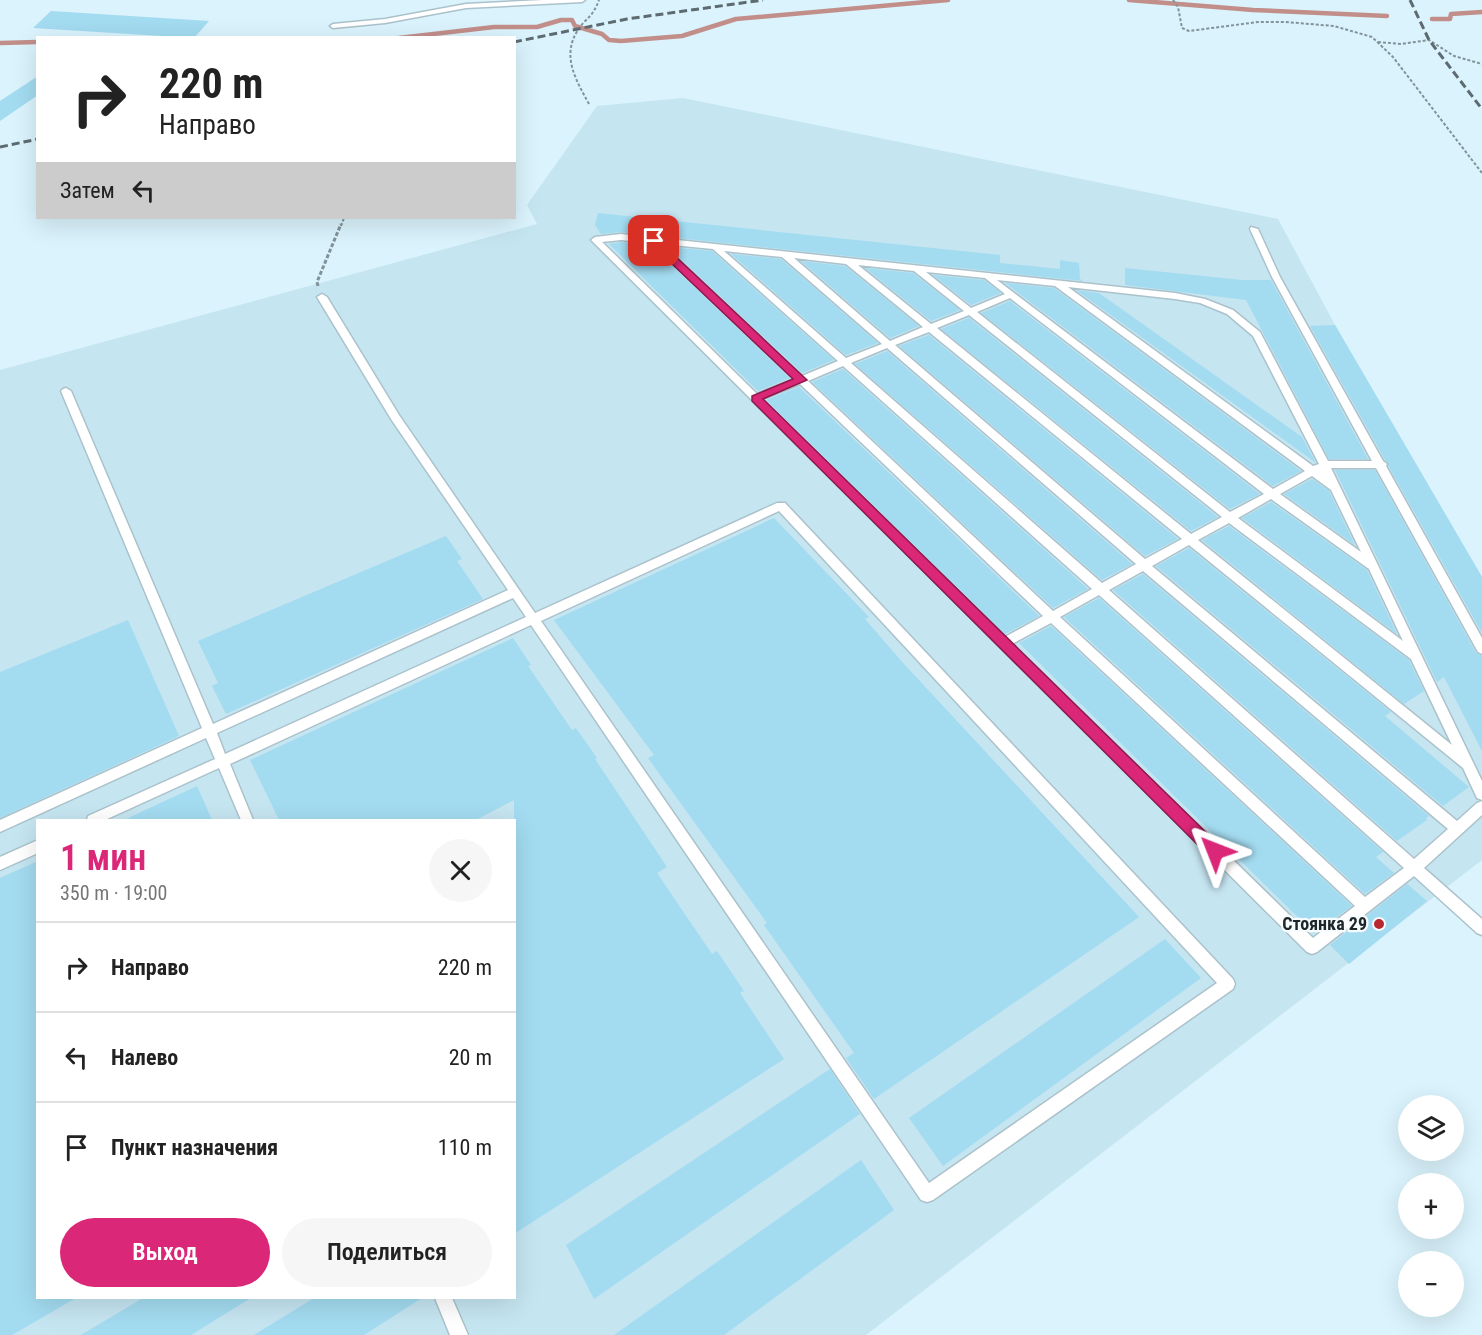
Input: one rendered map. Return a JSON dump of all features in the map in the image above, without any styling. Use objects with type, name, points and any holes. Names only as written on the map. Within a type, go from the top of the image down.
[{"type":"lane","points":[[333,26],[385,21],[440,9],[582,0]]},
{"type":"lane","points":[[1254,228],[1276,277],[1382,464],[1482,649]]},
{"type":"lane","points":[[1482,794],[1324,465],[1257,334],[1230,312],[1202,301],[1175,296],[621,237],[595,240],[1312,947],[1414,868],[1482,807]]},
{"type":"lane","points":[[654,241],[1051,616],[1365,906]]},
{"type":"lane","points":[[716,248],[1482,928]]},
{"type":"lane","points":[[785,255],[1143,564],[1457,829]]},
{"type":"lane","points":[[849,262],[1468,766]]},
{"type":"lane","points":[[917,269],[1229,517],[1416,657]]},
{"type":"lane","points":[[987,276],[1272,494],[1373,566]]},
{"type":"lane","points":[[1057,284],[1335,488]]},
{"type":"lane","points":[[756,398],[1011,295]]},
{"type":"lane","points":[[95,819],[533,618],[781,506],[1228,984],[927,1194],[533,618],[395,417],[322,297]]},
{"type":"lane","points":[[66,391],[247,819]]},
{"type":"lane","points":[[1004,643],[1324,465],[1382,464]]},
{"type":"lane","points":[[0,826],[515,592]]},
{"type":"lane","points":[[0,864],[36,847]]},
{"type":"lane","points":[[444,1299],[459,1335]]},
{"type":"path","points":[[589,104],[574,77],[568,59],[578,30],[593,16],[599,0]]},
{"type":"path","points":[[1173,0],[1178,7],[1182,28],[1189,32],[1258,22],[1286,22],[1334,27],[1372,37],[1393,57],[1482,173]]},
{"type":"path","points":[[1378,42],[1436,42],[1454,56],[1482,64]]},
{"type":"path","points":[[322,297],[317,282],[344,219]]},
{"type":"shaded area","points":[[683,98],[1278,219],[1335,325],[1482,577],[1482,860],[866,1335],[0,1335],[0,370],[537,224],[527,205],[597,106]]},
{"type":"building","points":[[51,11],[209,21],[196,36],[33,28]]},
{"type":"building","points":[[36,77],[36,96],[0,121],[0,101]]},
{"type":"building","points":[[598,213],[1000,255],[1000,263],[1060,269],[1060,260],[1079,263],[1080,279],[1083,281],[621,232],[601,234],[595,225]]},
{"type":"building","points":[[621,242],[650,245],[790,378],[758,391],[609,244]]},
{"type":"building","points":[[668,247],[712,251],[834,360],[802,373]]},
{"type":"building","points":[[731,254],[781,259],[878,343],[846,355]]},
{"type":"building","points":[[801,261],[845,266],[919,326],[890,338]]},
{"type":"building","points":[[865,268],[913,273],[960,310],[931,321]]},
{"type":"building","points":[[1125,268],[1242,280],[1271,280],[1368,459],[1329,459],[1246,300],[1125,285]]},
{"type":"building","points":[[933,275],[984,280],[1001,293],[971,305]]},
{"type":"building","points":[[1005,283],[1054,288],[1301,471],[1273,486]]},
{"type":"building","points":[[1076,290],[1099,293],[1302,437],[1316,463]]},
{"type":"building","points":[[1010,301],[1260,494],[1230,509],[981,313]]},
{"type":"building","points":[[969,318],[1218,517],[1191,531],[941,329]]},
{"type":"building","points":[[1335,325],[1482,577],[1482,633],[1310,326]]},
{"type":"building","points":[[929,335],[1178,539],[1145,556],[899,346]]},
{"type":"building","points":[[887,351],[1132,564],[1102,580],[855,364]]},
{"type":"building","points":[[843,369],[1088,589],[1053,608],[812,382]]},
{"type":"building","points":[[799,387],[1039,616],[1005,634],[766,400]]},
{"type":"building","points":[[1335,470],[1375,470],[1476,653],[1482,656],[1482,751],[1444,677],[1437,682]]},
{"type":"building","points":[[1312,479],[1329,491],[1355,545],[1284,494]]},
{"type":"building","points":[[1271,502],[1367,570],[1397,634],[1242,518]]},
{"type":"building","points":[[774,518],[869,617],[865,619],[904,664],[1139,917],[874,1099],[846,1058],[854,1053],[764,925],[767,923],[648,758],[654,755],[554,620]]},
{"type":"building","points":[[1229,526],[1409,660],[1424,691],[1404,704],[1202,540]]},
{"type":"building","points":[[446,536],[462,559],[457,561],[483,599],[226,714],[212,686],[218,683],[198,641]]},
{"type":"building","points":[[1189,548],[1391,712],[1385,716],[1469,787],[1443,806],[1156,566]]},
{"type":"building","points":[[1143,574],[1429,816],[1427,820],[1397,841],[1113,590]]},
{"type":"building","points":[[1099,598],[1383,852],[1376,857],[1394,873],[1365,894],[1064,617]]},
{"type":"building","points":[[128,620],[179,736],[0,818],[0,672]]},
{"type":"building","points":[[1051,626],[1352,906],[1314,933],[1019,643]]},
{"type":"building","points":[[513,638],[531,665],[528,666],[572,730],[576,728],[597,758],[595,759],[667,867],[657,873],[712,954],[717,951],[744,991],[740,993],[784,1059],[516,1233],[516,819],[514,819],[514,800],[478,819],[279,819],[250,760]]},
{"type":"building","points":[[197,786],[212,819],[126,819]]},
{"type":"building","points":[[36,862],[36,1299],[74,1299],[12,1335],[0,1335],[0,878]]},
{"type":"building","name":"Стоянка 29","points":[[1407,884],[1427,901],[1349,964],[1330,945]]},
{"type":"building","points":[[1165,939],[1201,978],[943,1166],[909,1118]]},
{"type":"building","points":[[830,1069],[860,1114],[594,1299],[566,1245]]},
{"type":"building","points":[[861,1160],[894,1210],[724,1335],[614,1335]]},
{"type":"building","points":[[141,1299],[249,1299],[191,1335],[81,1335]]},
{"type":"building","points":[[312,1299],[420,1299],[364,1335],[254,1335]]},
{"type":"waterway","points":[[416,36],[494,27],[537,27],[561,20],[572,20],[575,26],[602,34],[609,40],[621,41],[682,36],[736,19],[948,0]]},
{"type":"waterway","points":[[1129,0],[1253,10],[1387,16]]},
{"type":"waterway","points":[[1432,19],[1450,19],[1451,14],[1482,12]]},
{"type":"waterway","points":[[0,43],[36,42]]},
{"type":"railway","points":[[516,42],[627,19],[763,0]]},
{"type":"railway","points":[[1410,0],[1429,40],[1482,109]]},
{"type":"railway","points":[[0,147],[36,139]]},
{"type":"place","name":"Стоянка 29","points":[[1379,924]]},
{"type":"route","points":[[654,241],[801,380],[756,398],[1215,851]]}]
